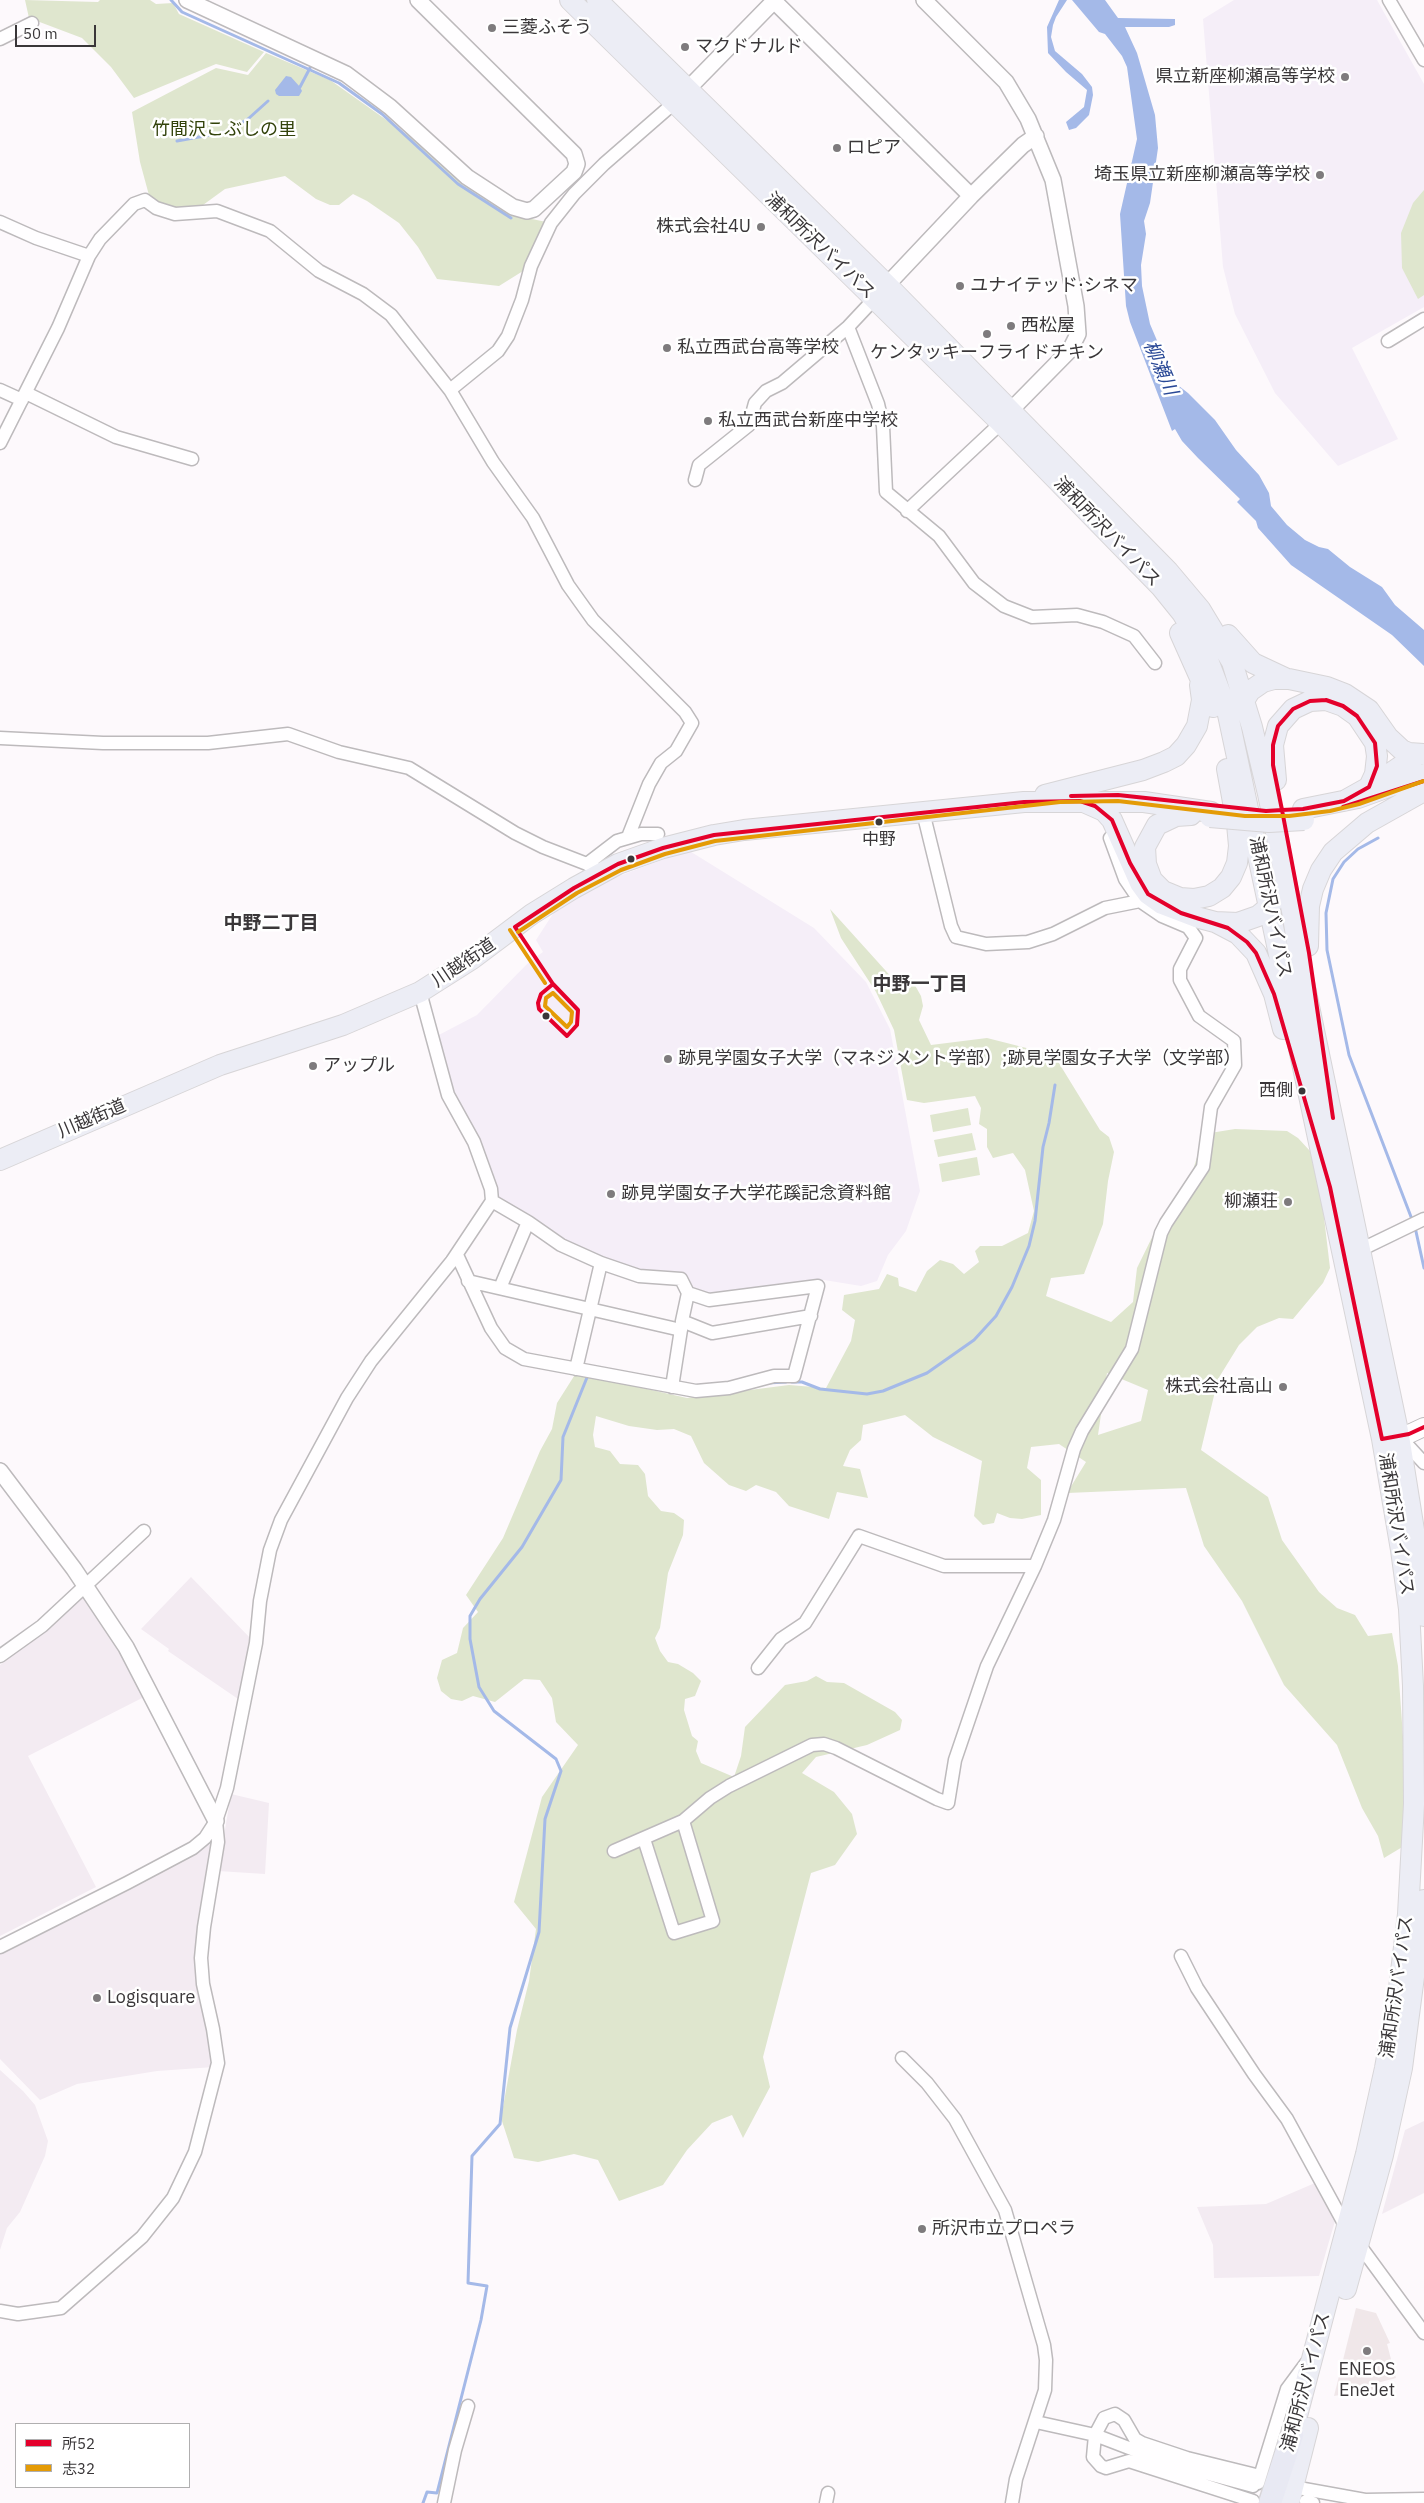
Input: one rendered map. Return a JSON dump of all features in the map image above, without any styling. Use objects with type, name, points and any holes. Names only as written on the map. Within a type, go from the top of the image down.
[{"type":"highway","name":"浦和所沢バイパス","points":[[570,0],[674,103],[881,292]]},
{"type":"highway","name":"浦和所沢バイパス","points":[[597,0],[688,89],[881,292],[1005,417],[1161,587],[1182,613],[1205,652],[1227,710],[1330,1187],[1417,1549],[1424,1616]]},
{"type":"highway","name":"浦和所沢バイパス","points":[[1005,417],[1112,512],[1168,571],[1200,609],[1232,662],[1244,698],[1268,794],[1292,911],[1302,973],[1360,1250],[1390,1437],[1409,1610],[1415,1732],[1414,1804],[1408,1914],[1398,1996],[1353,2236],[1300,2498]]},
{"type":"highway","points":[[1112,512],[1153,546],[1178,570],[1208,606],[1240,651],[1252,663],[1289,679],[1327,686],[1359,702],[1369,710],[1395,745],[1409,754],[1420,755]]},
{"type":"highway","points":[[1129,552],[1183,638],[1213,707],[1229,779],[1239,846],[1237,863],[1231,877],[1222,888],[1208,896],[1194,899],[1180,898],[1163,891],[1152,880],[1146,864],[1145,847],[1149,837],[1157,825],[1176,816],[1211,811]]},
{"type":"highway","points":[[1030,800],[1142,770],[1176,756],[1186,745],[1197,726],[1202,700],[1197,671]]},
{"type":"highway","points":[[1257,843],[1254,807],[1236,730],[1236,719],[1244,698],[1263,682],[1274,679],[1289,679]]},
{"type":"highway","points":[[1331,1105],[1309,953],[1273,765],[1273,745],[1278,726],[1293,710],[1310,701],[1326,700],[1343,706],[1357,716],[1375,743],[1377,766],[1369,788]]},
{"type":"highway","points":[[1344,801],[1369,788],[1420,755]]},
{"type":"highway","points":[[1309,953],[1309,906],[1321,870],[1333,852],[1417,785],[1424,774]]},
{"type":"highway","points":[[1303,814],[1365,807],[1417,785]]},
{"type":"highway","name":"川越街道","points":[[1030,800],[1144,802],[1211,811],[1266,811],[1303,814],[1344,801],[1417,785]]},
{"type":"highway","points":[[1215,922],[1247,921],[1270,906],[1278,892],[1279,881],[1268,794]]},
{"type":"highway","name":"川越街道","points":[[0,1160],[220,1065],[343,1025],[420,992],[472,960],[594,868],[688,841],[744,830],[1030,800],[1118,795],[1211,811]]},
{"type":"highway","points":[[1080,801],[1094,806],[1112,820],[1130,864],[1148,894],[1162,904],[1181,913],[1215,922],[1238,934],[1247,942],[1264,969],[1274,994],[1330,1187]]},
{"type":"highway","name":"浦和所沢バイパス","points":[[1274,2503],[1315,2352],[1353,2236],[1383,2154],[1402,2068],[1424,1900]]},
{"type":"highway","points":[[1258,2502],[1292,2435]]},
{"type":"main road","points":[[1390,1437],[1424,1427]]},
{"type":"street","points":[[187,0],[346,74],[390,108],[468,177],[513,207],[527,211],[534,209],[574,172],[576,164],[574,154],[418,0]]},
{"type":"street","points":[[450,390],[498,351],[508,336],[541,241],[568,201],[604,164],[674,103],[774,0],[971,196]]},
{"type":"street","points":[[906,511],[1005,417],[1070,350],[1078,334],[1076,306],[1053,180],[1036,136],[1006,82],[924,0]]},
{"type":"street","points":[[1389,0],[1424,60]]},
{"type":"street","points":[[0,38],[32,23]]},
{"type":"street","points":[[695,480],[699,466],[748,425],[755,403],[766,391],[782,382],[848,327],[971,196],[1023,145],[1036,136]]},
{"type":"street","points":[[0,443],[58,328],[89,256],[111,225],[134,204],[145,200],[156,208],[175,214],[217,210],[270,231],[319,271],[363,294],[391,315],[450,390],[493,462],[533,518],[568,585],[593,620],[685,712],[692,723],[676,751],[661,763],[649,784],[631,836],[641,855]]},
{"type":"street","points":[[0,222],[36,238],[89,256]]},
{"type":"street","points":[[1388,341],[1424,319]]},
{"type":"street","points":[[848,327],[878,404],[883,426],[886,492],[906,511],[939,536],[974,583],[1004,606],[1032,618],[1077,615],[1103,622],[1134,636],[1154,663]]},
{"type":"street","points":[[0,390],[24,397],[116,437],[192,459]]},
{"type":"street","points":[[0,738],[103,743],[208,743],[288,734],[339,752],[409,768],[515,833],[594,868],[616,841],[631,836],[658,834]]},
{"type":"street","points":[[923,812],[951,926],[956,937],[986,944],[1028,942],[1053,934],[1105,908],[1140,901]]},
{"type":"street","points":[[614,1851],[683,1821],[710,1798],[729,1786],[788,1755],[812,1745],[824,1744],[836,1748],[937,1799],[948,1802],[954,1760],[987,1666],[1035,1566],[1062,1495],[1074,1449],[1082,1431],[1132,1349],[1162,1234],[1166,1223],[1203,1167],[1211,1107],[1235,1065],[1234,1041],[1199,1016],[1180,980],[1180,969],[1196,938],[1188,927],[1162,916],[1140,901],[1125,879],[1110,838]]},
{"type":"street","points":[[0,1947],[193,1848],[205,1838],[216,1821],[227,1788],[256,1643],[260,1601],[270,1550],[281,1520],[352,1390],[377,1354],[456,1255],[492,1202],[491,1189],[474,1142],[448,1095],[420,992]]},
{"type":"street","points":[[492,1202],[528,1222],[561,1245],[601,1263],[639,1276],[682,1279],[688,1293],[672,1387]]},
{"type":"street","points":[[1360,1250],[1424,1219]]},
{"type":"street","points":[[500,1288],[528,1222]]},
{"type":"street","points":[[456,1255],[491,1328],[505,1348],[524,1359],[696,1391],[730,1388],[774,1376],[794,1376],[818,1286],[708,1300],[688,1293]]},
{"type":"street","points":[[576,1369],[601,1263]]},
{"type":"street","points":[[468,1281],[589,1310],[712,1333],[811,1316]]},
{"type":"street","points":[[1390,1437],[1424,1463]]},
{"type":"street","points":[[0,1471],[85,1586],[126,1646],[216,1821],[218,1842],[204,1927],[202,1958],[203,1984],[218,2063],[195,2152],[173,2198],[142,2237],[61,2308],[18,2314],[0,2311]]},
{"type":"street","points":[[0,1656],[42,1626],[144,1530]]},
{"type":"street","points":[[758,1668],[781,1639],[805,1623],[859,1536],[944,1566],[1035,1566]]},
{"type":"street","points":[[644,1839],[674,1933],[712,1922],[683,1821]]},
{"type":"street","points":[[1181,1956],[1197,1988],[1254,2074],[1287,2119],[1353,2236],[1424,2333]]},
{"type":"street","points":[[902,2058],[927,2083],[955,2119],[1005,2210],[1046,2360],[1045,2390],[1016,2479],[1012,2503]]},
{"type":"street","points":[[1256,2481],[1142,2443],[1136,2439],[1124,2420],[1115,2414],[1104,2418],[1094,2435],[1093,2456],[1101,2466],[1106,2468],[1129,2461],[1258,2502],[1256,2481],[1287,2389],[1315,2352]]},
{"type":"street","points":[[444,2503],[455,2450],[468,2406]]},
{"type":"street","points":[[1036,2422],[1094,2435],[1168,2463],[1256,2481]]},
{"type":"street","points":[[1300,2498],[1424,2499]]},
{"type":"shaded area","name":"埼玉県立新座柳瀬高等学校","points":[[1234,0],[1377,0],[1424,84],[1424,307],[1352,348],[1398,439],[1338,466],[1275,393],[1235,314],[1223,267],[1203,19]]},
{"type":"shaded area","name":"跡見学園女子大学（マネジメント学部）;跡見学園女子大学（文学部）","points":[[688,850],[814,928],[866,982],[890,1029],[920,1191],[906,1231],[888,1255],[877,1281],[861,1286],[824,1280],[709,1296],[692,1291],[685,1275],[643,1274],[560,1239],[498,1199],[452,1092],[435,1037],[477,1015],[529,962],[543,952],[536,940],[558,906],[614,878]]},
{"type":"shaded area","points":[[191,1577],[254,1642],[241,1701],[168,1651],[169,1649],[141,1629]]},
{"type":"shaded area","points":[[80,1597],[86,1598],[118,1646],[144,1697],[28,1756],[96,1887],[0,1936],[0,1665],[44,1631]]},
{"type":"shaded area","points":[[231,1794],[269,1803],[265,1874],[218,1871]]},
{"type":"shaded area","points":[[209,1844],[215,1847],[200,1926],[214,2067],[157,2071],[77,2084],[40,2100],[0,2059],[0,1952]]},
{"type":"shaded area","points":[[0,2070],[35,2105],[48,2141],[45,2156],[20,2212],[7,2228],[0,2250]]},
{"type":"shaded area","points":[[1424,2121],[1424,2193],[1382,2214],[1405,2130]]},
{"type":"shaded area","points":[[1315,2183],[1335,2221],[1319,2276],[1214,2278],[1213,2245],[1197,2207],[1266,2204]]},
{"type":"shaded area","name":"ENEOS EneJet","points":[[1356,2308],[1376,2313],[1390,2343],[1387,2344],[1396,2378],[1377,2383],[1376,2389],[1334,2396]]},
{"type":"green space","points":[[25,0],[98,2],[100,0],[150,0],[156,4],[173,3],[179,14],[264,52],[247,72],[216,64],[134,98],[111,67],[82,38],[29,18]]},
{"type":"green space","name":"竹間沢こぶしの里","points":[[266,53],[330,80],[467,177],[532,219],[551,223],[531,266],[499,286],[437,279],[418,247],[399,223],[367,201],[353,194],[339,205],[330,205],[316,199],[285,176],[225,189],[203,205],[176,208],[150,199],[140,162],[132,112],[216,68],[248,75]]},
{"type":"green space","points":[[1424,190],[1424,295],[1418,299],[1402,268],[1401,233],[1413,203]]},
{"type":"green space","points":[[830,909],[895,981],[908,973],[921,996],[923,1006],[919,1020],[931,1045],[987,1038],[1054,1055],[1100,1130],[1109,1137],[1114,1152],[1108,1181],[1103,1224],[1084,1274],[1051,1278],[1046,1296],[1111,1322],[1133,1302],[1137,1268],[1161,1219],[1190,1180],[1204,1134],[1235,1129],[1287,1131],[1298,1138],[1310,1151],[1323,1209],[1330,1268],[1323,1283],[1293,1319],[1279,1318],[1257,1327],[1239,1345],[1218,1379],[1201,1450],[1268,1497],[1282,1540],[1319,1592],[1337,1608],[1355,1615],[1368,1636],[1392,1633],[1398,1666],[1404,1751],[1404,1846],[1384,1858],[1378,1836],[1362,1808],[1337,1745],[1284,1685],[1242,1601],[1204,1546],[1186,1488],[1067,1493],[1086,1462],[1059,1444],[1031,1447],[1027,1468],[1041,1480],[1041,1515],[1022,1519],[1010,1518],[997,1513],[994,1523],[983,1525],[974,1516],[982,1461],[933,1437],[905,1415],[863,1425],[861,1440],[850,1450],[843,1466],[860,1469],[868,1498],[837,1492],[829,1519],[789,1506],[776,1492],[756,1485],[746,1491],[729,1485],[704,1463],[691,1436],[674,1429],[657,1430],[629,1426],[596,1416],[593,1435],[595,1447],[610,1451],[620,1464],[638,1465],[645,1474],[648,1496],[661,1511],[674,1513],[684,1520],[683,1535],[668,1573],[660,1628],[655,1638],[660,1651],[668,1662],[678,1664],[693,1673],[701,1681],[695,1696],[685,1699],[684,1710],[692,1736],[698,1741],[696,1751],[701,1763],[734,1777],[741,1756],[745,1727],[785,1685],[807,1681],[816,1676],[827,1682],[844,1683],[895,1712],[902,1720],[900,1730],[867,1745],[816,1757],[802,1773],[834,1792],[852,1814],[857,1834],[835,1865],[811,1873],[763,2057],[770,2087],[743,2138],[732,2115],[712,2123],[687,2150],[663,2185],[619,2201],[598,2160],[574,2154],[538,2162],[514,2158],[501,2118],[517,2030],[529,1981],[536,1929],[514,1902],[542,1797],[578,1745],[556,1722],[552,1698],[540,1680],[524,1679],[495,1702],[473,1696],[462,1701],[451,1699],[441,1691],[437,1678],[442,1660],[457,1653],[463,1628],[478,1612],[466,1595],[503,1538],[540,1451],[552,1429],[557,1403],[576,1373],[687,1398],[789,1385],[826,1388],[851,1341],[855,1320],[842,1310],[844,1295],[879,1289],[887,1274],[898,1278],[899,1286],[916,1292],[927,1271],[940,1260],[953,1264],[964,1274],[979,1262],[975,1251],[980,1246],[1002,1246],[1028,1233],[1034,1211],[1025,1170],[1013,1153],[993,1158],[987,1147],[987,1129],[979,1124],[981,1108],[975,1096],[924,1103],[907,1100],[894,1030],[876,992],[841,938]],"holes":[[[1107,1373],[1148,1390],[1141,1421],[1098,1435]]]},
{"type":"green space","points":[[968,1108],[971,1125],[933,1132],[930,1115]]},
{"type":"green space","points":[[972,1133],[976,1150],[938,1157],[934,1140]]},
{"type":"green space","points":[[977,1157],[980,1175],[942,1182],[939,1164]]},
{"type":"water","points":[[1059,0],[1067,0],[1053,25],[1051,37],[1055,51],[1082,74],[1092,87],[1093,95],[1089,115],[1076,128],[1069,130],[1066,122],[1084,107],[1087,90],[1048,53],[1047,27]]},
{"type":"water","name":"柳瀬川","points":[[1072,0],[1105,0],[1118,18],[1175,19],[1175,25],[1169,27],[1125,27],[1137,53],[1155,115],[1158,148],[1150,203],[1144,221],[1146,234],[1141,265],[1142,286],[1150,324],[1161,350],[1168,380],[1174,387],[1179,386],[1188,393],[1215,420],[1236,450],[1259,475],[1269,493],[1271,506],[1287,525],[1305,540],[1328,549],[1350,567],[1382,587],[1395,605],[1424,630],[1424,666],[1392,635],[1291,565],[1258,528],[1256,521],[1237,502],[1240,499],[1182,441],[1175,429],[1172,431],[1130,322],[1126,306],[1120,214],[1137,139],[1127,67],[1122,56],[1105,34],[1099,32]]},
{"type":"water","points":[[286,76],[291,77],[300,87],[302,91],[299,96],[279,96],[276,94],[275,90]]},
{"type":"waterway","points":[[171,0],[182,12],[339,83],[382,114],[458,184],[511,218]]},
{"type":"waterway","points":[[300,87],[310,68]]},
{"type":"waterway","points":[[177,141],[226,132],[248,119],[268,101]]},
{"type":"waterway","points":[[1378,838],[1358,849],[1344,862],[1333,879],[1326,913],[1327,950],[1349,1055],[1413,1222]]},
{"type":"waterway","points":[[792,1382],[802,1382],[820,1389],[867,1394],[883,1391],[927,1373],[974,1340],[996,1316],[1012,1287],[1029,1246],[1035,1221],[1043,1147],[1055,1085]]},
{"type":"waterway","points":[[1415,1227],[1424,1268]]},
{"type":"waterway","points":[[423,2503],[427,2492],[437,2493],[481,2320],[487,2286],[468,2283],[472,2156],[500,2124],[510,2028],[539,1932],[545,1819],[561,1771],[556,1759],[494,1711],[479,1687],[470,1639],[470,1616],[480,1599],[522,1547],[561,1480],[563,1437],[588,1375]]},
{"type":"waterway","points":[[767,1383],[786,1382]]},
{"type":"transit line","name":"所52","points":[[1326,700],[1343,706],[1357,716],[1375,743],[1377,766],[1369,787],[1344,801],[1303,809],[1282,810],[1273,765],[1273,745],[1278,726],[1293,709],[1310,701],[1326,700]]},
{"type":"transit line","name":"所52","points":[[1343,807],[1424,781]]},
{"type":"transit line","name":"志32","points":[[518,932],[577,893],[621,870],[665,854],[715,841],[1060,802],[1118,801],[1245,816],[1289,816],[1330,811],[1359,804],[1424,781]]},
{"type":"transit line","name":"所52","points":[[1071,796],[1118,795],[1266,811],[1282,810]]},
{"type":"transit line","name":"所52","points":[[515,927],[574,888],[618,864],[663,848],[714,835],[1024,802],[1080,801],[1095,806],[1112,820],[1130,863],[1148,894],[1181,913],[1228,928],[1247,942],[1256,953],[1274,994],[1330,1187],[1382,1439],[1409,1434],[1424,1427]]},
{"type":"transit line","name":"所52","points":[[1282,810],[1309,953],[1333,1118]]},
{"type":"transit line","name":"所52","points":[[515,927],[553,984]]},
{"type":"transit line","name":"志32","points":[[510,930],[545,983]]},
{"type":"transit line","name":"所52","points":[[553,984],[578,1010],[577,1025],[567,1036],[539,1009],[538,1003],[541,994],[553,984]]},
{"type":"transit line","name":"志32","points":[[553,993],[572,1012],[571,1022],[567,1027],[545,1006],[546,998],[553,993]]},
{"type":"place","name":"三菱ふそう","points":[[492,28]]},
{"type":"place","name":"マクドナルド","points":[[685,47]]},
{"type":"place","name":"県立新座柳瀬高等学校","points":[[1345,77]]},
{"type":"place","name":"ロピア","points":[[837,148]]},
{"type":"place","name":"埼玉県立新座柳瀬高等学校","points":[[1320,175]]},
{"type":"place","name":"株式会社4U","points":[[761,227]]},
{"type":"place","name":"ユナイテッド·シネマ","points":[[960,286]]},
{"type":"place","name":"西松屋","points":[[1011,326]]},
{"type":"place","name":"ケンタッキーフライドチキン","points":[[987,334]]},
{"type":"place","name":"私立西武台高等学校","points":[[667,348]]},
{"type":"place","name":"私立西武台新座中学校","points":[[708,421]]},
{"type":"place","name":"中野","points":[[879,822]]},
{"type":"place","name":"跡見学園女子大学（マネジメント学部）;跡見学園女子大学（文学部）","points":[[668,1059]]},
{"type":"place","name":"アップル","points":[[313,1066]]},
{"type":"place","name":"西側","points":[[1302,1091]]},
{"type":"place","name":"跡見学園女子大学花蹊記念資料館","points":[[611,1194]]},
{"type":"place","name":"柳瀬荘","points":[[1288,1202]]},
{"type":"place","name":"株式会社高山","points":[[1283,1387]]},
{"type":"place","name":"Logisquare","points":[[97,1998]]},
{"type":"place","name":"所沢市立プロペラ","points":[[922,2229]]},
{"type":"place","name":"ENEOS EneJet","points":[[1367,2351]]},
{"type":"district","name":"中野二丁目","points":[[271,924]]},
{"type":"district","name":"中野一丁目","points":[[920,985]]}]
